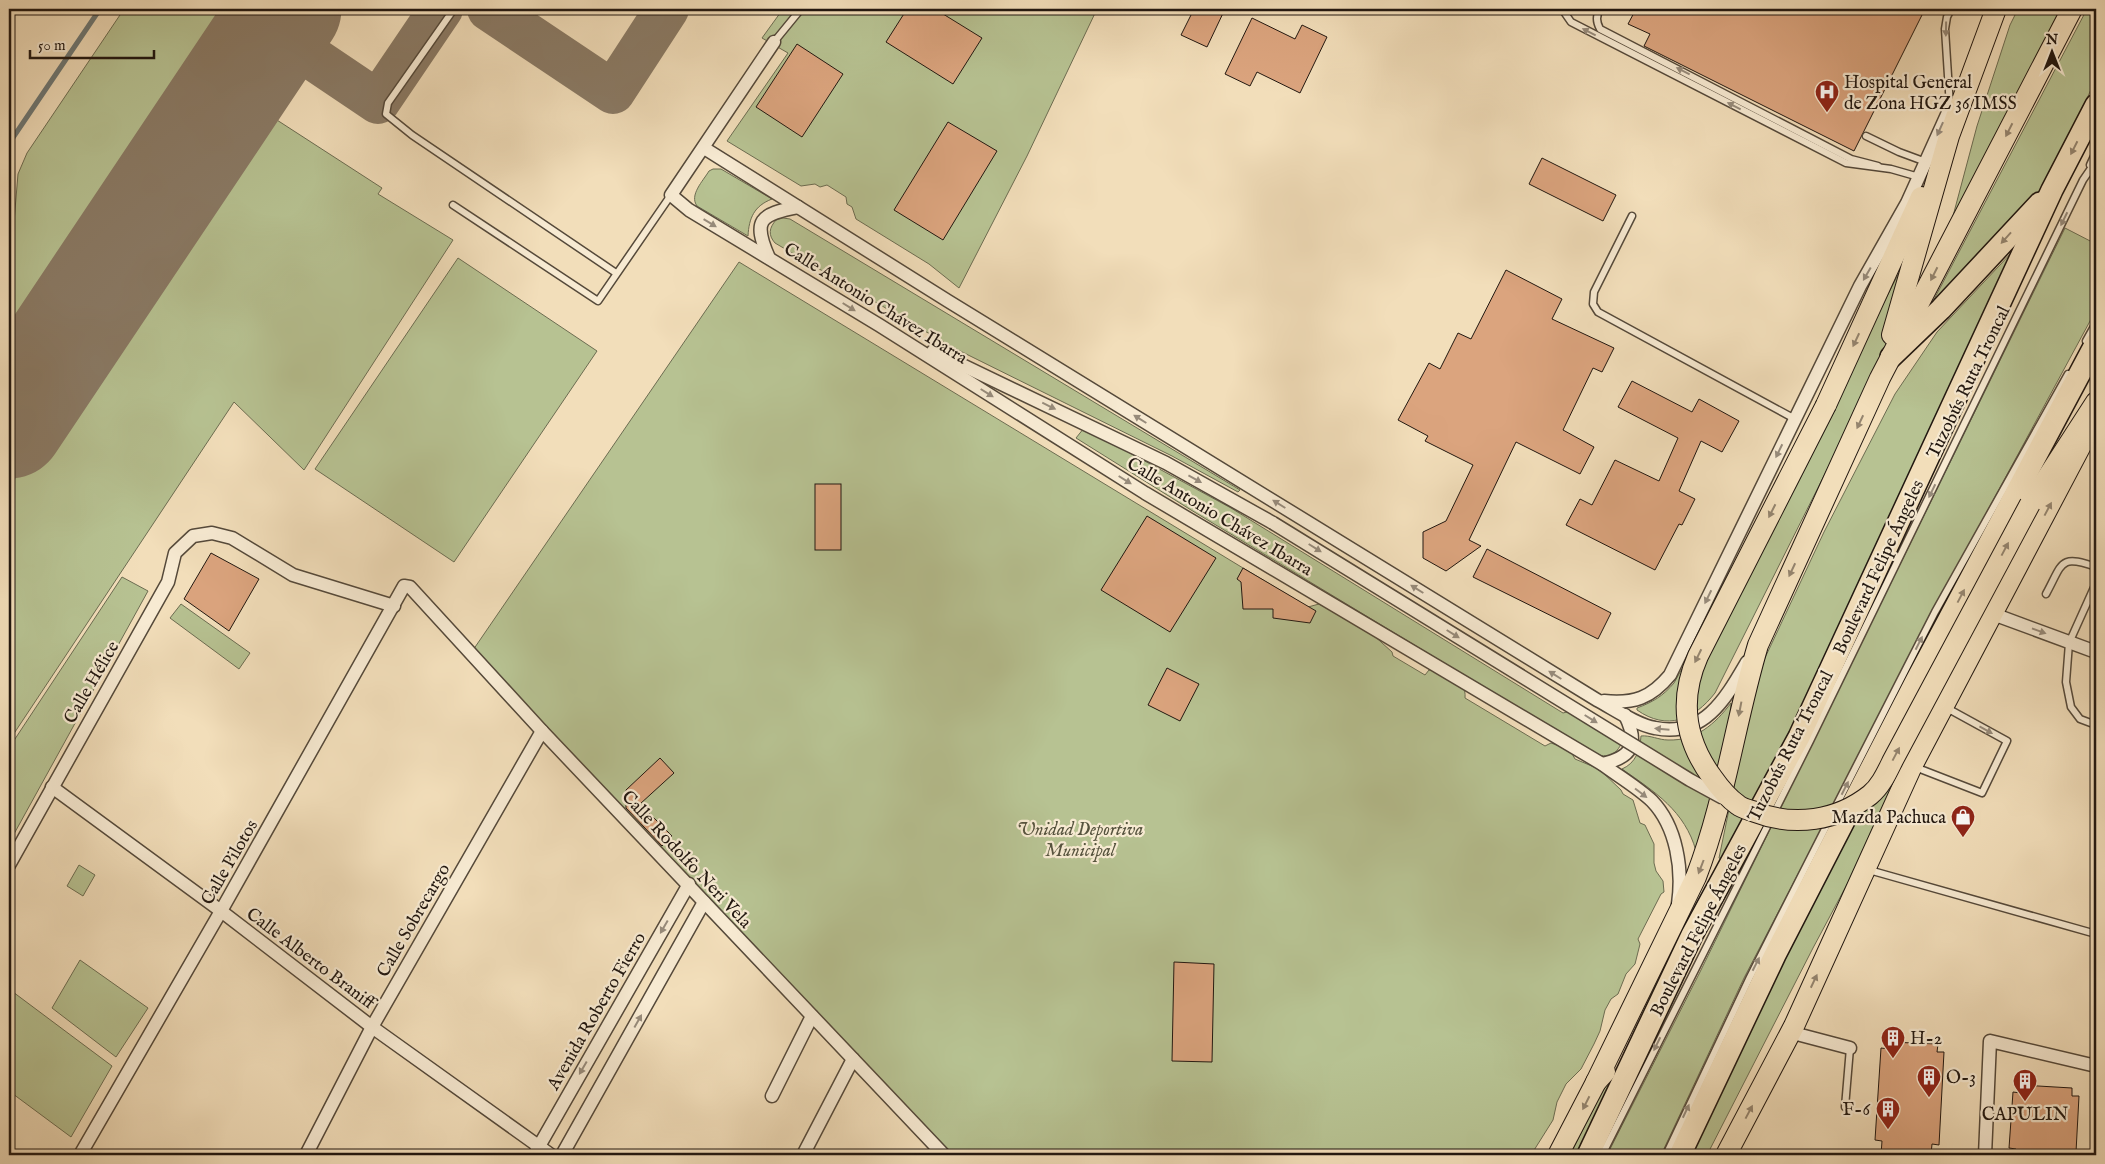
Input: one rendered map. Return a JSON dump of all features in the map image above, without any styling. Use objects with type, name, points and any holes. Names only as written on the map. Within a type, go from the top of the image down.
[{"type":"highway","name":"Boulevard Felipe Ángeles","points":[[1588,1155],[1692,935],[1799,737],[2052,190],[2093,111],[2096,92]]},
{"type":"highway","points":[[1891,357],[1942,309],[2052,190]]},
{"type":"highway","points":[[1680,1155],[1775,954],[1920,673],[2053,422],[2089,346]]},
{"type":"main road","points":[[1596,1082],[1696,877],[1706,852],[1727,777],[1744,691],[1758,645],[1880,378],[2072,9]]},
{"type":"main road","points":[[1880,378],[1949,136],[1993,15]]},
{"type":"main road","points":[[1949,136],[1826,405],[1691,672],[1687,690],[1688,724],[1698,754],[1720,788],[1738,806],[1782,820],[1811,820],[1841,812],[1871,794],[1890,767],[2030,504],[2096,402]]},
{"type":"main road","points":[[1726,1155],[1794,1026],[1912,766],[2096,418]]},
{"type":"main road","points":[[2045,482],[2040,469],[2041,459],[2052,439],[2053,422]]},
{"type":"main road","name":"Boulevard Felipe Ángeles","points":[[1558,1155],[1596,1082],[1650,1025]]},
{"type":"street","points":[[1597,700],[1621,702],[1638,700],[1660,687],[1670,675],[1860,286],[1908,203],[1993,15]]},
{"type":"street","points":[[671,194],[704,148],[774,42]]},
{"type":"street","points":[[704,148],[1597,700],[1625,715],[1654,728],[1669,730],[1683,728],[1701,721],[1715,710],[1731,690],[1758,645]]},
{"type":"street","name":"Calle Antonio Chávez Ibarra","points":[[671,194],[689,210],[879,325],[1145,493],[1602,764],[1652,802],[1663,816],[1672,834],[1677,852],[1680,890],[1677,915]]},
{"type":"street","points":[[770,258],[760,238],[761,226],[766,216],[776,211],[798,206]]},
{"type":"street","points":[[879,325],[1166,463],[1273,523],[1690,780],[1738,806]]},
{"type":"street","name":"Calle Hélice","points":[[9,865],[168,582],[175,553],[193,536],[212,533],[232,538],[293,575],[394,606]]},
{"type":"street","name":"Calle Pilotos","points":[[80,1155],[221,911],[404,586],[407,586]]},
{"type":"street","name":"Calle Rodolfo Neri Vela","points":[[407,586],[410,587],[542,732],[689,884],[944,1155]]},
{"type":"street","points":[[1993,614],[2096,652]]},
{"type":"street","points":[[1602,764],[1616,761],[1630,750],[1633,740],[1632,731],[1625,715]]},
{"type":"street","name":"Calle Sobrecargo","points":[[306,1155],[372,1027],[542,732]]},
{"type":"street","name":"Calle Alberto Braniff","points":[[52,787],[221,911],[536,1150],[551,1155]]},
{"type":"street","name":"Avenida Roberto Fierro","points":[[536,1150],[689,884]]},
{"type":"street","points":[[562,1155],[704,902]]},
{"type":"street","points":[[772,1096],[812,1016]]},
{"type":"street","points":[[1794,1026],[1793,1033],[1850,1048]]},
{"type":"street","points":[[1985,1155],[1990,1042],[2096,1066]]},
{"type":"street","points":[[803,1155],[853,1059]]},
{"type":"lane","points":[[454,9],[388,103],[386,114],[412,135],[616,272]]},
{"type":"lane","points":[[774,42],[801,9]]},
{"type":"lane","points":[[1562,9],[1571,22],[1846,164],[1884,169],[1919,177]]},
{"type":"lane","points":[[1600,9],[1597,15],[1597,22],[1600,28],[1851,159],[1876,164],[1884,169]]},
{"type":"lane","points":[[1950,107],[1945,29],[1947,17],[1951,9]]},
{"type":"lane","points":[[1866,136],[1926,162]]},
{"type":"lane","points":[[2083,180],[2096,152]]},
{"type":"lane","name":"Tuzobús Ruta Troncal","points":[[1602,1155],[1810,741],[2083,180],[2096,161]]},
{"type":"lane","points":[[453,205],[598,301],[671,194]]},
{"type":"lane","points":[[1632,216],[1594,292],[1593,304],[1598,312],[1795,419]]},
{"type":"lane","points":[[2089,346],[2096,323]]},
{"type":"lane","points":[[1666,1155],[1750,977],[1935,612],[2072,365]]},
{"type":"lane","points":[[2046,594],[2061,566],[2069,560],[2076,560],[2096,567]]},
{"type":"lane","points":[[2096,583],[2069,643],[2066,682],[2071,707],[2080,719],[2096,725]]},
{"type":"lane","points":[[1912,766],[1982,793],[2007,741],[1944,706]]},
{"type":"lane","points":[[1865,869],[2096,934]]},
{"type":"lane","points":[[1845,1107],[1850,1048]]},
{"type":"green space","points":[[124,9],[245,9],[9,360],[9,230],[14,222],[18,174],[27,153]]},
{"type":"green space","points":[[783,9],[1097,9],[1027,156],[959,288],[929,264],[856,219],[852,207],[847,204],[846,197],[827,185],[820,187],[815,184],[801,186],[727,141],[788,53],[762,38]]},
{"type":"green space","points":[[2018,9],[2066,9],[1945,246],[1977,126],[2010,25]]},
{"type":"green space","points":[[2087,9],[2096,9],[2096,78],[2069,140],[2041,190],[2011,227],[1930,307]]},
{"type":"green space","points":[[263,111],[382,188],[378,194],[453,240],[304,470],[234,402],[9,741],[9,487]]},
{"type":"green space","points":[[721,169],[772,199],[761,205],[754,213],[751,218],[748,236],[697,206],[695,202],[696,193],[709,171]]},
{"type":"green space","points":[[790,219],[1240,490],[1238,492],[1172,456],[952,347],[775,243],[770,234],[771,229],[776,220]]},
{"type":"green space","points":[[2065,228],[2096,244],[2096,310],[1969,545],[1744,978],[1661,1155],[1607,1155],[1700,972]]},
{"type":"green space","points":[[2029,234],[2034,237],[1727,862],[1719,858],[1746,727],[1764,660],[1824,532],[1895,394],[1937,332]]},
{"type":"green space","points":[[1918,236],[1887,345],[1878,368],[1715,693],[1698,710],[1679,720],[1659,720],[1637,710],[1637,708],[1662,695],[1674,683],[1868,333]]},
{"type":"green space","points":[[458,258],[597,351],[454,562],[315,469]]},
{"type":"green space","name":"Unidad Deportiva Municipal","points":[[739,262],[1308,607],[1319,604],[1370,632],[1392,652],[1393,656],[1425,675],[1429,670],[1453,676],[1462,685],[1465,691],[1465,698],[1545,746],[1551,743],[1570,750],[1575,759],[1599,769],[1623,794],[1633,800],[1640,823],[1645,825],[1654,844],[1654,863],[1656,871],[1663,881],[1664,892],[1661,894],[1638,939],[1640,944],[1635,964],[1626,974],[1618,994],[1611,999],[1605,1010],[1600,1031],[1594,1044],[1581,1069],[1566,1084],[1557,1102],[1553,1120],[1531,1155],[944,1155],[471,653]]},
{"type":"green space","points":[[1084,428],[1231,508],[1563,713],[1581,708],[1621,744],[1619,748],[1613,754],[1606,756],[1593,753],[1191,510],[1076,438]]},
{"type":"green space","points":[[122,577],[148,591],[9,843],[9,748]]},
{"type":"green space","points":[[181,604],[250,653],[239,669],[170,618]]},
{"type":"green space","points":[[1731,703],[1729,727],[1696,851],[1684,825],[1667,804],[1622,769],[1634,760],[1640,746],[1641,736],[1668,740],[1687,738],[1704,730]]},
{"type":"green space","points":[[1887,764],[1907,772],[1813,948],[1707,1155],[1689,1155],[1847,828]]},
{"type":"green space","points":[[79,865],[95,875],[83,896],[67,886]]},
{"type":"green space","points":[[80,960],[148,1008],[116,1057],[52,1008]]},
{"type":"green space","points":[[9,989],[112,1066],[71,1137],[9,1091]]},
{"type":"green space","points":[[1617,1079],[1579,1155],[1570,1155],[1604,1087]]},
{"type":"building","points":[[907,9],[935,9],[982,38],[953,84],[886,42]]},
{"type":"building","points":[[1194,9],[1225,9],[1207,47],[1181,35]]},
{"type":"building","name":"Hospital General de Zona HGZ 36 IMSS","points":[[1636,9],[1925,9],[1854,151],[1644,46],[1650,34],[1628,24]]},
{"type":"building","points":[[1252,18],[1295,39],[1302,25],[1327,37],[1300,93],[1257,72],[1250,86],[1225,74]]},
{"type":"building","points":[[797,44],[843,74],[802,137],[756,107]]},
{"type":"building","points":[[948,122],[997,151],[943,240],[894,210]]},
{"type":"building","points":[[1542,158],[1616,195],[1603,221],[1529,184]]},
{"type":"building","points":[[1506,270],[1562,299],[1552,319],[1614,348],[1602,372],[1593,368],[1563,430],[1594,447],[1580,474],[1516,442],[1469,540],[1481,546],[1446,571],[1423,558],[1423,532],[1446,521],[1473,465],[1425,441],[1428,436],[1398,420],[1429,363],[1440,369],[1458,333],[1471,339]]},
{"type":"building","points":[[1632,381],[1692,412],[1699,399],[1739,421],[1722,452],[1701,441],[1679,491],[1695,499],[1682,525],[1679,524],[1655,570],[1566,525],[1580,499],[1592,505],[1615,460],[1659,481],[1678,438],[1618,407]]},
{"type":"building","points":[[815,484],[841,484],[841,550],[815,550]]},
{"type":"building","points":[[1147,516],[1216,558],[1170,632],[1101,590]]},
{"type":"building","points":[[1487,549],[1611,613],[1598,639],[1473,577]]},
{"type":"building","points":[[211,553],[259,579],[229,631],[184,599]]},
{"type":"building","points":[[1243,568],[1316,611],[1310,623],[1273,618],[1273,609],[1243,609],[1241,582],[1237,579]]},
{"type":"building","points":[[1167,668],[1199,684],[1180,721],[1148,705]]},
{"type":"building","points":[[660,758],[674,773],[640,804],[672,836],[662,846],[626,808],[626,790]]},
{"type":"building","points":[[1174,962],[1214,964],[1212,1062],[1172,1061]]},
{"type":"building","points":[[1889,1042],[1938,1044],[1937,1052],[1944,1052],[1939,1145],[1932,1144],[1931,1155],[1881,1155],[1882,1141],[1875,1140],[1881,1048],[1889,1049]]},
{"type":"building","points":[[2021,1085],[2072,1088],[2072,1096],[2079,1096],[2076,1152],[2068,1152],[2068,1155],[2016,1155],[2016,1149],[2009,1148],[2013,1092],[2021,1093]]},
{"type":"waterway","points":[[10,142],[100,9]]},
{"type":"taxiway","points":[[277,34],[378,102],[441,9]]},
{"type":"taxiway","points":[[489,9],[613,92],[667,9]]},
{"type":"runway","points":[[9,423],[286,9]]},
{"type":"place","name":"Hospital General de Zona HGZ 36 IMSS","points":[[1827,113]]},
{"type":"place","name":"Mazda Pachuca","points":[[1963,838]]},
{"type":"place","name":"H-2","points":[[1893,1059]]},
{"type":"place","name":"O-3","points":[[1929,1098]]},
{"type":"place","name":"CAPULIN","points":[[2025,1102]]},
{"type":"place","name":"F-6","points":[[1888,1130]]}]
